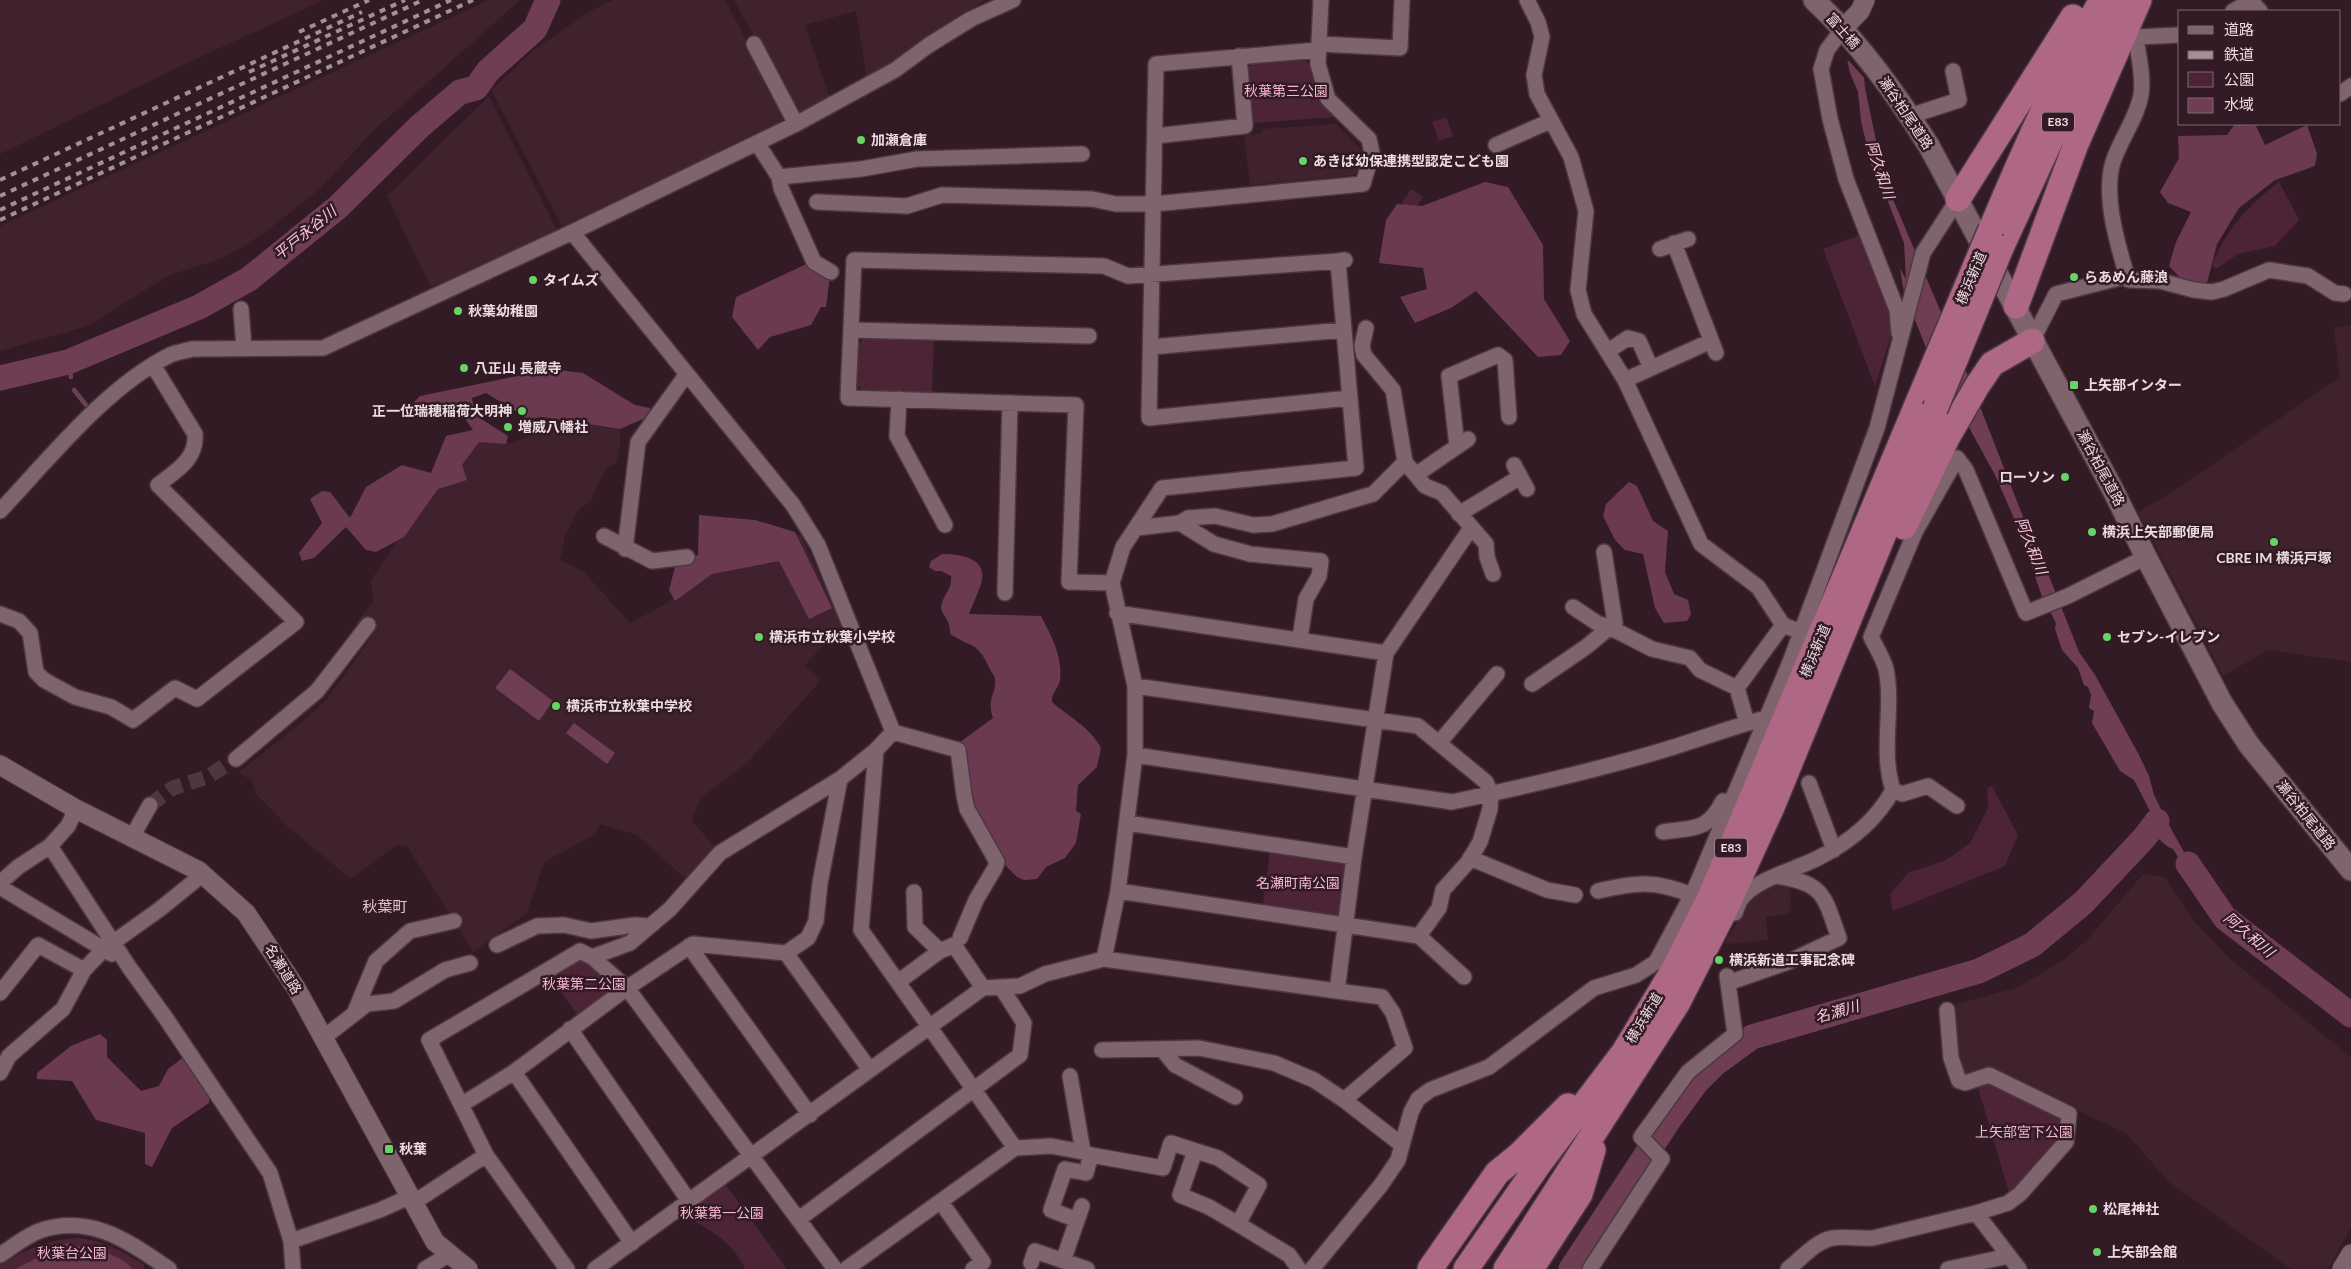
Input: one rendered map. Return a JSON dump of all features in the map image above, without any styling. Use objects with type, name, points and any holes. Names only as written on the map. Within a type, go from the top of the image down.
[{"type":"highway","points":[[1958,199],[2084,0]]},
{"type":"highway","name":"横浜新道","points":[[1466,1269],[1539,1164],[1624,1052],[1674,969],[1711,895],[1930,399],[1996,239],[2027,144],[2072,49],[2102,0]]},
{"type":"highway","name":"横浜新道","points":[[1996,239],[2123,0]]},
{"type":"highway","points":[[2016,306],[2076,144],[2139,0]]},
{"type":"highway","points":[[1831,666],[1904,528],[1947,438],[1977,386],[1992,364],[2032,341]]},
{"type":"highway","name":"横浜新道","points":[[1506,1269],[1677,1004],[1732,906],[1831,666],[1930,399]]},
{"type":"highway","points":[[1723,939],[1732,906]]},
{"type":"highway","points":[[1430,1269],[1497,1173],[1519,1155],[1624,1052]]},
{"type":"highway","points":[[1531,1269],[1580,1194],[1602,1122]]},
{"type":"main road","name":"富士橋","points":[[1818,3],[1865,55]]},
{"type":"main road","name":"瀬谷柏尾道路","points":[[1865,55],[1910,116],[1958,199],[2113,490],[2222,702],[2249,745],[2351,870]]},
{"type":"street","points":[[0,511],[96,409],[172,350],[323,348],[572,232],[796,124],[894,70],[929,45],[971,19],[1013,0]]},
{"type":"street","points":[[817,202],[907,206],[942,195],[1092,199],[1116,204],[1154,204],[1363,184],[1372,153],[1369,139],[1328,99],[1318,64],[1321,0]]},
{"type":"street","points":[[1350,398],[1149,418],[1156,64],[1318,47],[1400,48],[1402,0]]},
{"type":"street","points":[[1527,0],[1538,22],[1542,37],[1534,75],[1537,94],[1571,157],[1586,210],[1578,290],[1584,314],[1624,380],[1701,544],[1758,587],[1784,625],[1801,632]]},
{"type":"street","points":[[2151,0],[2136,37],[2141,95],[2114,160],[2111,178],[2114,236],[2129,280],[2160,281],[2194,290],[2212,292],[2224,289],[2269,270],[2308,276],[2335,293],[2344,294]]},
{"type":"street","points":[[2236,10],[2254,4]]},
{"type":"street","points":[[1863,6],[1827,50],[1821,69],[1830,119],[1846,179],[1897,310],[1900,342]]},
{"type":"street","points":[[2136,37],[2178,35]]},
{"type":"street","points":[[754,44],[796,124]]},
{"type":"street","points":[[1155,136],[1245,126],[1239,56]]},
{"type":"street","points":[[1910,116],[1959,100],[1953,71]]},
{"type":"street","points":[[1496,145],[1550,121]]},
{"type":"street","points":[[757,143],[779,177],[781,188],[814,262],[831,272]]},
{"type":"street","points":[[779,177],[861,169],[917,159],[1082,154]]},
{"type":"street","points":[[1312,1269],[1382,1185],[1398,1160],[1411,1112],[1418,1099],[1430,1090],[1489,1067],[1594,988],[1636,975],[1656,962],[1692,894],[1790,662],[1877,428],[1923,254],[1958,199]]},
{"type":"street","points":[[572,232],[793,505],[818,545],[894,732]]},
{"type":"street","points":[[1624,380],[1651,368],[1713,347],[1683,288],[1674,244]]},
{"type":"street","points":[[1104,959],[1118,891],[1135,755],[1135,686],[1117,613],[1112,584],[1123,547],[1162,488],[1356,468],[1344,330],[1341,260],[1152,276],[1128,276],[1104,266],[854,260],[848,398],[1076,405],[1069,582],[1112,584]]},
{"type":"street","points":[[2032,341],[2056,294],[2127,276]]},
{"type":"street","points":[[242,309],[244,348]]},
{"type":"street","points":[[1366,328],[1362,346],[1364,355],[1394,390],[1405,462],[1417,474],[1425,486],[1442,493],[1470,528],[1486,544],[1487,557],[1493,574]]},
{"type":"street","points":[[851,330],[1089,336]]},
{"type":"street","points":[[1151,347],[1344,330]]},
{"type":"street","points":[[1608,351],[1628,338],[1639,341],[1651,368]]},
{"type":"street","points":[[1417,474],[1463,442],[1449,376],[1498,355],[1505,360],[1504,408]]},
{"type":"street","points":[[0,614],[19,621],[30,633],[36,672],[44,680],[75,696],[111,707],[133,720],[175,688],[197,699],[296,622],[158,485],[186,461],[195,450],[196,443],[195,434],[153,365]]},
{"type":"street","points":[[625,549],[638,442],[686,374]]},
{"type":"street","points":[[899,399],[897,436],[945,525]]},
{"type":"street","points":[[1005,593],[1010,403]]},
{"type":"street","points":[[1957,806],[1928,786],[1902,794],[1893,790],[1889,778],[1886,751],[1889,697],[1886,667],[1871,637],[1915,532],[1957,458],[1966,470],[2026,613],[2032,612],[2146,557]]},
{"type":"street","points":[[1136,528],[1180,523],[1188,518],[1215,516],[1253,525],[1272,524],[1372,494],[1405,462]]},
{"type":"street","points":[[1459,514],[1520,477]]},
{"type":"street","points":[[1180,523],[1214,544],[1250,554],[1321,561],[1319,576],[1306,599],[1300,638]]},
{"type":"street","points":[[1337,991],[1364,789],[1386,653],[1470,528]]},
{"type":"street","points":[[604,536],[625,549],[652,561],[686,557]]},
{"type":"street","points":[[1532,684],[1586,647],[1614,623],[1604,552]]},
{"type":"street","points":[[1573,606],[1596,623],[1609,627],[1652,649],[1690,658],[1700,670],[1737,688],[1747,723]]},
{"type":"street","points":[[1117,613],[1300,638],[1386,653]]},
{"type":"street","points":[[236,759],[317,691],[368,625]]},
{"type":"street","points":[[1737,688],[1784,625]]},
{"type":"street","points":[[1439,743],[1497,674]]},
{"type":"street","points":[[1135,686],[1418,726],[1486,782],[1491,794],[1490,809],[1480,842],[1470,858],[1443,890],[1439,908],[1419,936]]},
{"type":"street","points":[[1135,755],[1452,802],[1562,778],[1639,757],[1766,718]]},
{"type":"street","points":[[592,957],[630,943],[670,908],[720,853],[840,779],[876,750],[894,732]]},
{"type":"street","points":[[894,732],[958,750],[967,809],[996,862],[995,868],[953,944],[898,982]]},
{"type":"street","points":[[876,750],[861,930],[1015,1148]]},
{"type":"street","name":"名瀬道路","points":[[0,765],[76,809],[202,875],[246,912],[296,988],[435,1242],[468,1269]]},
{"type":"street","points":[[1663,832],[1703,825],[1709,822],[1716,814],[1732,783],[1736,778],[1741,778]]},
{"type":"street","points":[[461,1105],[514,1072],[627,988],[693,944],[786,953],[808,938],[813,932],[840,779]]},
{"type":"street","points":[[1809,783],[1834,850]]},
{"type":"street","points":[[1732,906],[1776,876],[1834,850],[1858,833],[1882,809],[1893,790]]},
{"type":"street","points":[[132,837],[150,805]]},
{"type":"street","points":[[76,809],[68,826],[50,846],[18,867],[0,885],[109,945]]},
{"type":"street","points":[[1127,823],[1354,858]]},
{"type":"street","points":[[50,846],[109,945],[129,967],[165,1017],[270,1173],[290,1242],[293,1269]]},
{"type":"street","points":[[1470,858],[1547,890],[1575,895]]},
{"type":"street","points":[[0,1073],[9,1056],[62,1009],[84,970],[109,945],[202,875]]},
{"type":"street","points":[[1590,1269],[1662,1159],[1641,1137],[1688,1072],[1736,1034],[1728,980],[1788,962],[1839,938],[1824,896],[1817,889],[1805,882],[1776,876]]},
{"type":"street","points":[[1598,891],[1636,882],[1672,887],[1692,894]]},
{"type":"street","points":[[1118,891],[1419,936],[1464,977]]},
{"type":"street","points":[[914,892],[915,927],[953,944],[983,988]]},
{"type":"street","points":[[353,1017],[376,961],[410,931],[454,921]]},
{"type":"street","points":[[497,944],[537,926],[564,925],[591,930],[635,925],[649,926]]},
{"type":"street","points":[[0,993],[38,945],[84,970]]},
{"type":"street","points":[[689,946],[810,1114]]},
{"type":"street","points":[[567,1269],[486,1155],[429,1040],[580,951],[592,957],[627,988],[835,1269]]},
{"type":"street","points":[[786,953],[870,1070]]},
{"type":"street","points":[[595,1269],[983,988],[1020,986],[1045,974],[1104,959],[1382,998],[1393,1013],[1405,1048],[1344,1100]]},
{"type":"street","points":[[323,1038],[353,1017],[367,1004],[394,1001],[445,970],[470,962]]},
{"type":"street","points":[[799,1219],[1020,1055],[1024,1023],[1001,987]]},
{"type":"street","points":[[1788,1269],[1824,1240],[1835,1237],[1857,1240],[1873,1238],[1976,1213],[2008,1203],[2020,1194],[2066,1142],[2069,1114],[1990,1075],[1965,1083],[1959,1081],[1951,1058],[1947,1010]]},
{"type":"street","points":[[570,1029],[689,1201]]},
{"type":"street","points":[[1102,1050],[1199,1048],[1274,1063],[1314,1080],[1344,1100],[1402,1145]]},
{"type":"street","points":[[1162,1049],[1175,1065],[1235,1097]]},
{"type":"street","points":[[514,1072],[632,1243]]},
{"type":"street","points":[[1063,1261],[1080,1213],[1051,1210],[1066,1169],[1086,1173],[1087,1153],[1070,1076]]},
{"type":"street","points":[[846,1269],[1015,1148],[1051,1146],[1163,1168],[1171,1143],[1218,1158],[1258,1185],[1238,1224]]},
{"type":"street","points":[[1195,1151],[1180,1195],[1238,1224],[1288,1255],[1299,1269]]},
{"type":"street","points":[[290,1242],[411,1200],[486,1155]]},
{"type":"street","points":[[941,1202],[983,1262],[974,1269]]},
{"type":"street","points":[[1976,1213],[2019,1269]]},
{"type":"street","points":[[0,1255],[38,1232],[61,1227],[93,1227],[127,1240],[161,1266]]},
{"type":"street","points":[[1031,1263],[1035,1251],[1087,1269]]},
{"type":"street","points":[[425,1269],[450,1254]]},
{"type":"street","points":[[2342,1269],[2351,1254]]},
{"type":"street","points":[[1948,1269],[2009,1256]]},
{"type":"shaded area","points":[[0,0],[324,0],[183,65],[0,154]]},
{"type":"shaded area","points":[[489,0],[520,0],[372,132],[321,188],[264,233],[224,258],[169,275],[88,326],[0,351],[0,226]]},
{"type":"shaded area","points":[[613,0],[725,0],[788,120],[562,226],[491,90],[534,50],[590,11]]},
{"type":"shaded area","points":[[734,0],[985,0],[867,79],[856,11],[805,25],[830,99],[795,113]]},
{"type":"shaded area","points":[[489,96],[558,232],[431,287],[387,196]]},
{"type":"shaded area","name":"あきば幼保連携型認定こども園","points":[[1336,124],[1362,150],[1357,172],[1354,175],[1250,185],[1244,135],[1262,133],[1261,129]]},
{"type":"shaded area","name":"CBRE IM 横浜戸塚","points":[[2351,325],[2351,662],[2268,650],[2223,676],[2138,512],[2174,491],[2340,377],[2334,328]]},
{"type":"shaded area","points":[[543,417],[620,429],[620,446],[616,464],[606,468],[591,500],[578,511],[565,536],[560,560],[583,571],[630,623],[668,603],[703,562],[774,538],[801,535],[842,626],[805,665],[821,680],[748,762],[700,798],[692,821],[716,848],[689,882],[637,835],[600,824],[596,834],[544,862],[527,913],[473,952],[407,846],[398,844],[351,879],[288,827],[256,794],[252,780],[238,773],[302,722],[327,699],[373,635],[356,623],[373,602],[371,580],[459,449],[477,436],[511,443],[532,435]]},
{"type":"shaded area","points":[[2143,874],[2164,877],[2195,922],[2230,959],[2351,1057],[2351,1228],[2328,1269],[2291,1269],[2169,1182],[2126,1133],[1995,1073],[1990,1067],[1964,1075],[1957,1055],[1956,1004],[2016,988],[2064,960],[2088,939]]},
{"type":"shaded area","points":[[1779,883],[1788,887],[1791,896],[1789,914],[1766,917],[1768,940],[1726,944],[1749,901],[1766,886]]},
{"type":"green space","name":"秋葉第三公園","points":[[1304,59],[1310,65],[1320,103],[1335,117],[1253,123],[1248,68],[1254,63]]},
{"type":"green space","points":[[1446,117],[1453,136],[1439,141],[1432,122]]},
{"type":"green space","points":[[2234,125],[2255,125],[2265,145],[2307,125],[2317,154],[2315,166],[2275,180],[2239,208],[2217,244],[2207,283],[2184,282],[2169,266],[2176,242],[2191,212],[2168,203],[2160,192],[2179,158],[2178,136],[2227,135]]},
{"type":"green space","points":[[1485,182],[1508,187],[1543,245],[1544,299],[1570,341],[1561,355],[1538,357],[1476,291],[1451,308],[1415,323],[1400,297],[1427,289],[1423,268],[1379,263],[1386,220],[1397,204],[1422,206]]},
{"type":"green space","points":[[2279,182],[2299,220],[2275,246],[2238,254],[2216,269],[2212,264],[2232,228],[2258,199]]},
{"type":"green space","points":[[1411,189],[1423,197],[1414,211],[1402,203]]},
{"type":"green space","points":[[1863,234],[1892,314],[1891,336],[1875,386],[1823,249]]},
{"type":"green space","points":[[811,262],[830,275],[826,307],[821,307],[811,325],[770,337],[758,350],[732,317],[736,297]]},
{"type":"green space","points":[[865,338],[934,338],[932,393],[863,391],[857,384],[857,346]]},
{"type":"green space","points":[[551,369],[583,373],[635,405],[650,408],[650,416],[620,429],[543,417],[528,419],[486,393],[472,398],[475,415],[508,436],[506,444],[479,442],[462,465],[467,480],[438,489],[404,537],[376,552],[366,550],[346,527],[314,558],[302,561],[299,553],[322,523],[310,499],[322,491],[330,492],[350,518],[366,487],[402,465],[431,473],[446,436],[473,430],[463,416],[432,415],[409,407],[420,396]]},
{"type":"green space","points":[[1629,482],[1637,486],[1653,521],[1668,531],[1665,572],[1674,594],[1688,600],[1691,614],[1687,621],[1664,623],[1655,608],[1643,554],[1625,550],[1615,540],[1603,516],[1606,504]]},
{"type":"green space","points":[[699,515],[755,520],[795,532],[832,608],[809,619],[779,561],[712,574],[675,601],[669,590],[676,563],[698,555]]},
{"type":"green space","points":[[942,554],[970,558],[980,566],[982,580],[969,614],[1041,616],[1049,631],[1060,663],[1060,680],[1052,702],[1092,734],[1101,748],[1097,767],[1078,785],[1076,811],[1081,814],[1076,843],[1065,858],[1046,867],[1037,879],[1024,880],[1017,877],[994,854],[970,808],[956,745],[993,718],[991,700],[995,688],[995,679],[977,649],[950,634],[948,621],[941,607],[950,584],[951,576],[929,567],[931,561]]},
{"type":"green space","points":[[1992,786],[2018,835],[2005,866],[1893,911],[1890,894],[1908,873],[1946,860],[1970,843],[1988,808],[1987,788]]},
{"type":"green space","name":"名瀬町南公園","points":[[1270,851],[1343,862],[1346,866],[1339,916],[1263,905]]},
{"type":"green space","name":"秋葉第二公園","points":[[580,956],[622,985],[578,1016],[550,976]]},
{"type":"green space","points":[[100,1034],[107,1040],[107,1057],[141,1091],[159,1086],[168,1069],[185,1056],[210,1092],[209,1103],[172,1128],[152,1167],[145,1164],[145,1133],[96,1120],[72,1081],[37,1079],[37,1073],[71,1046]]},
{"type":"green space","name":"上矢部宮下公園","points":[[1989,1081],[2062,1116],[2060,1140],[2010,1196],[1977,1084]]},
{"type":"green space","name":"秋葉第一公園","points":[[726,1185],[787,1269],[745,1269],[734,1251],[727,1244],[711,1231],[684,1215]]},
{"type":"green space","name":"秋葉台公園","points":[[78,1238],[112,1247],[144,1265],[144,1269],[0,1269],[0,1265],[37,1246]]},
{"type":"green space","points":[[67,1243],[112,1255],[127,1263],[132,1269],[15,1269]]},
{"type":"water","points":[[1834,0],[1857,0],[1865,88],[1884,178],[1968,376],[2040,560],[2047,571],[2079,652],[2095,675],[2139,755],[2149,776],[2154,795],[2169,825],[2220,917],[2193,882],[2173,849],[2150,835],[2134,851],[2140,836],[2151,819],[2150,811],[2134,780],[2120,771],[2092,723],[2094,711],[2089,708],[2091,695],[2088,687],[2084,685],[2078,668],[2062,650],[2055,629],[2056,623],[2041,594],[2022,537],[1996,477],[1926,348],[1904,292],[1900,269],[1894,258],[1906,279],[1904,243],[1885,194],[1874,176],[1861,121],[1858,92],[1850,73]]},
{"type":"water","points":[[510,669],[553,701],[539,721],[495,688]]},
{"type":"water","points":[[574,723],[615,753],[607,764],[566,733]]},
{"type":"pier","points":[[1831,0],[1855,0],[1860,4],[1867,81],[1849,61],[1845,61]]},
{"type":"waterway","name":"平戸永谷川","points":[[0,378],[68,362],[199,307],[249,279],[338,207],[419,127],[460,92],[476,88],[488,71],[535,29],[548,0]]},
{"type":"waterway","points":[[68,362],[71,377]]},
{"type":"waterway","points":[[74,390],[86,405]]},
{"type":"waterway","name":"名瀬川","points":[[1571,1269],[1671,1117],[1696,1083],[1715,1064],[1752,1037],[1979,971],[2032,945],[2083,903],[2144,838],[2157,821]]},
{"type":"waterway","name":"阿久和川","points":[[2188,864],[2225,918],[2351,1015]]},
{"type":"tunnel","points":[[150,805],[173,788],[207,777],[236,759]]},
{"type":"railway","points":[[299,32],[369,0]]},
{"type":"railway","points":[[249,72],[405,0]]},
{"type":"railway","points":[[0,196],[423,0]]},
{"type":"railway","points":[[0,210],[451,0]]},
{"type":"railway","points":[[0,220],[473,0]]},
{"type":"railway","points":[[0,180],[362,12]]},
{"type":"place","name":"加瀬倉庫","points":[[861,140]]},
{"type":"place","name":"あきば幼保連携型認定こども園","points":[[1303,161]]},
{"type":"place","name":"らあめん藤浪","points":[[2074,277]]},
{"type":"place","name":"タイムズ","points":[[533,280]]},
{"type":"place","name":"秋葉幼稚園","points":[[458,311]]},
{"type":"place","name":"八正山 長蔵寺","points":[[464,368]]},
{"type":"place","name":"上矢部インター","points":[[2074,385]]},
{"type":"place","name":"正一位瑞穂稲荷大明神","points":[[522,411]]},
{"type":"place","name":"増威八幡社","points":[[508,427]]},
{"type":"place","name":"ローソン","points":[[2065,477]]},
{"type":"place","name":"横浜上矢部郵便局","points":[[2092,532]]},
{"type":"place","name":"CBRE IM 横浜戸塚","points":[[2274,542]]},
{"type":"place","name":"横浜市立秋葉小学校","points":[[759,637]]},
{"type":"place","name":"セブン-イレブン","points":[[2107,637]]},
{"type":"place","name":"横浜市立秋葉中学校","points":[[556,706]]},
{"type":"place","name":"横浜新道工事記念碑","points":[[1719,960]]},
{"type":"place","name":"秋葉","points":[[389,1149]]},
{"type":"place","name":"松尾神社","points":[[2093,1209]]},
{"type":"place","name":"上矢部会館","points":[[2097,1252]]},
{"type":"district","name":"秋葉町","points":[[385,907]]}]
